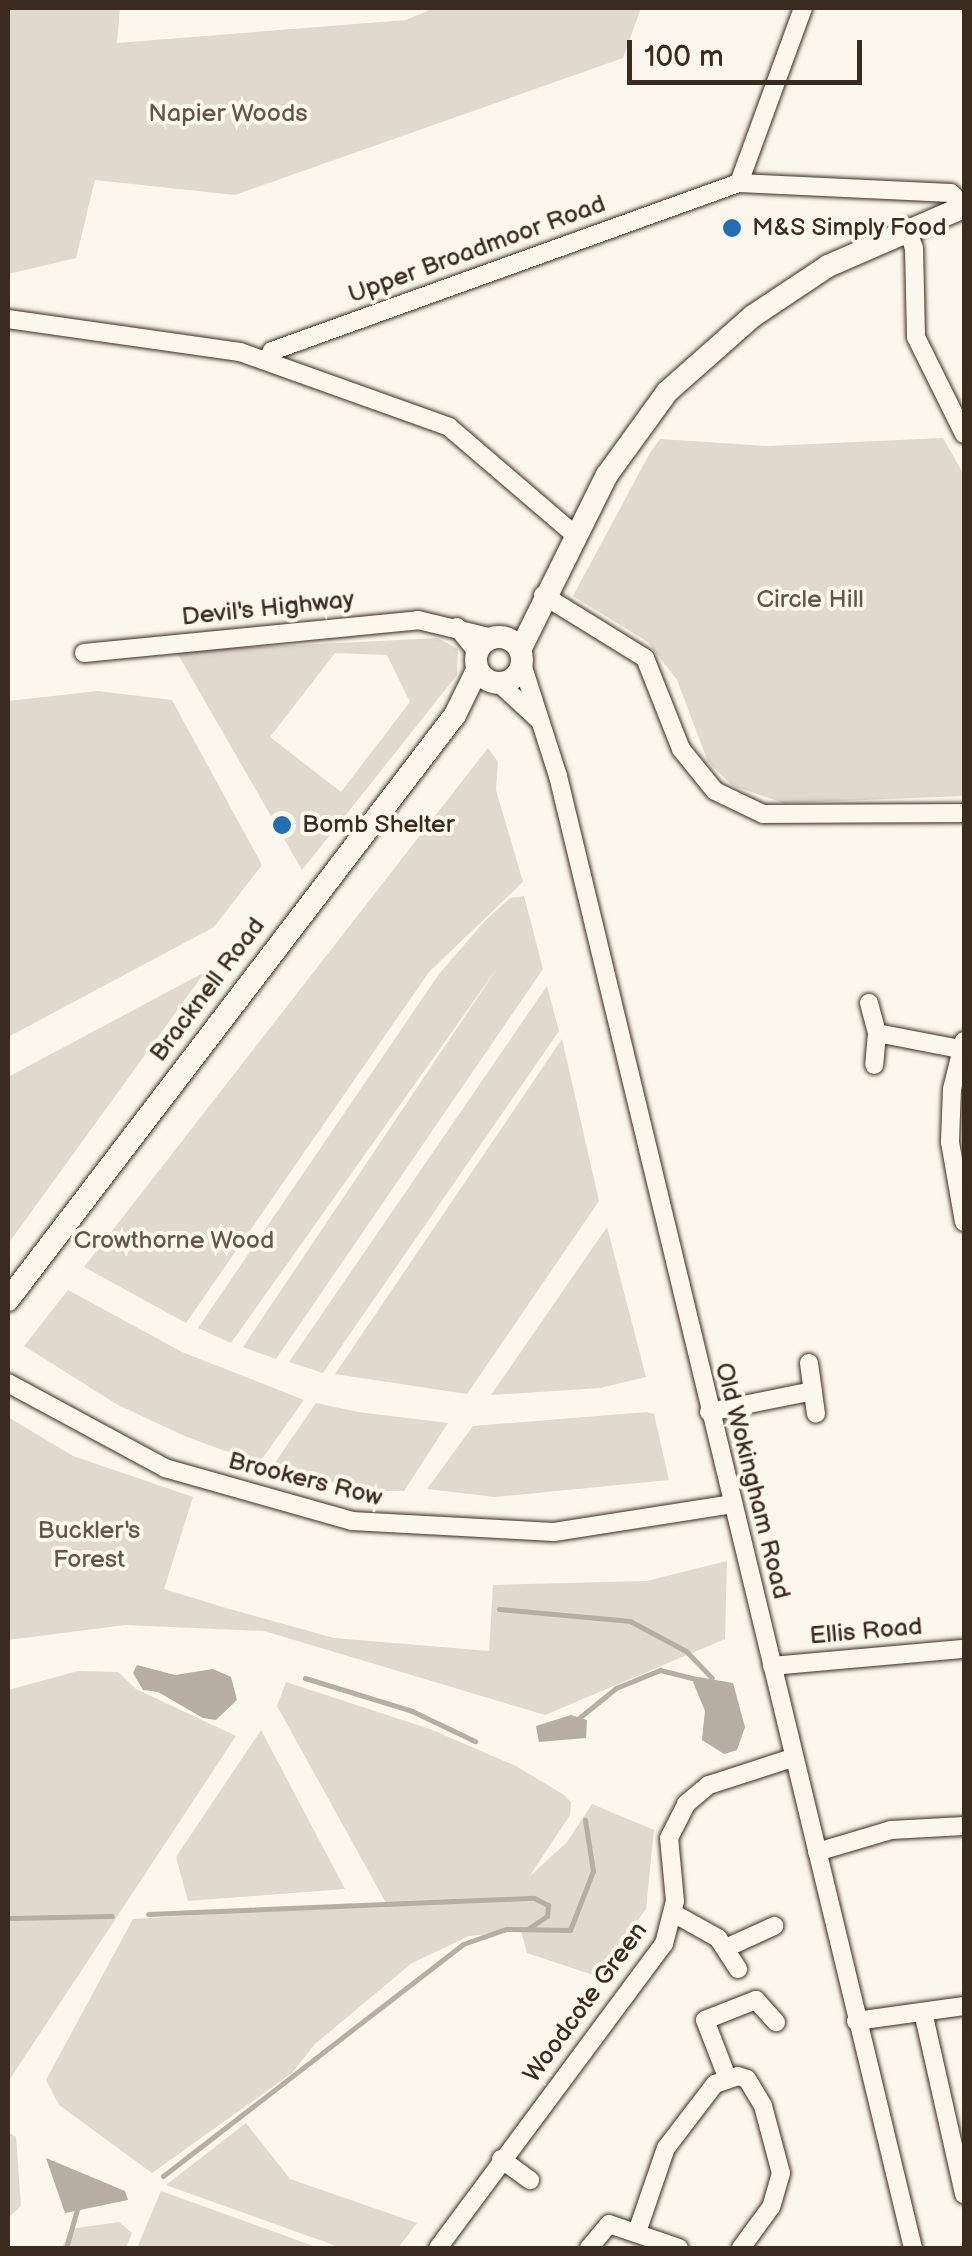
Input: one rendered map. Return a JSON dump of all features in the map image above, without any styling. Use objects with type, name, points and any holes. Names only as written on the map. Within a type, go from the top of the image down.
[{"type":"main road","name":"Bracknell Road","points":[[8,1300],[498,660],[542,598],[629,436],[704,357],[828,266],[907,227],[964,207]]},
{"type":"street","points":[[739,183],[803,8]]},
{"type":"street","name":"Upper Broadmoor Road","points":[[267,360],[272,351],[739,183],[951,193],[964,207]]},
{"type":"street","points":[[907,227],[916,337],[964,434]]},
{"type":"street","points":[[8,318],[267,360],[450,427],[576,536]]},
{"type":"street","points":[[542,598],[645,658],[681,748],[714,791],[763,814],[964,813]]},
{"type":"street","name":"Devil's Highway","points":[[84,652],[418,620],[457,626],[498,660]]},
{"type":"street","points":[[498,660],[543,725]]},
{"type":"street","name":"Old Wokingham Road","points":[[498,660],[543,725],[913,2248]]},
{"type":"street","points":[[869,1004],[878,1033],[874,1065]]},
{"type":"street","points":[[878,1033],[962,1045],[950,1142],[964,1222]]},
{"type":"street","points":[[809,1363],[816,1414]]},
{"type":"street","name":"Brookers Row","points":[[8,1383],[164,1468],[352,1521],[554,1532],[732,1504]]},
{"type":"street","points":[[709,1412],[812,1391]]},
{"type":"street","name":"Ellis Road","points":[[772,1666],[964,1649]]},
{"type":"street","name":"Woodcote Green","points":[[438,2248],[478,2188],[653,1960],[673,1914],[670,1838],[686,1804],[709,1785],[792,1758]]},
{"type":"street","points":[[817,1852],[891,1830],[964,1826]]},
{"type":"street","points":[[673,1914],[728,1948],[738,1970]]},
{"type":"street","points":[[728,1948],[774,1926]]},
{"type":"street","points":[[727,2077],[705,2020],[756,2000],[776,2022]]},
{"type":"street","points":[[856,2021],[964,2006]]},
{"type":"street","points":[[923,2012],[964,2194]]},
{"type":"street","points":[[638,2232],[666,2148],[727,2077]]},
{"type":"street","points":[[727,2077],[747,2078],[763,2106],[780,2173],[771,2208],[741,2248]]},
{"type":"street","points":[[501,2159],[530,2180]]},
{"type":"street","points":[[590,2248],[603,2226],[638,2232],[678,2248]]},
{"type":"green space","name":"Napier Woods","points":[[8,8],[120,8],[117,43],[406,20],[434,8],[641,8],[623,58],[235,195],[95,180],[76,258],[8,274]]},
{"type":"green space","name":"Circle Hill","points":[[943,438],[964,475],[964,796],[784,803],[733,786],[708,762],[677,680],[648,642],[573,596],[651,451],[660,439],[768,446]]},
{"type":"green space","points":[[438,638],[458,649],[457,675],[302,870],[176,651]],"holes":[[[335,653],[387,655],[410,702],[341,792],[270,737]]]},
{"type":"green space","points":[[98,691],[172,700],[262,865],[214,927],[8,1037],[8,701]]},
{"type":"green space","name":"Crowthorne Wood","points":[[488,748],[498,762],[496,790],[523,882],[429,972],[186,1323],[84,1267]]},
{"type":"green space","name":"Crowthorne Wood","points":[[524,896],[543,969],[276,1359],[243,1347],[500,964],[231,1343],[198,1328],[439,974],[510,898]]},
{"type":"green space","name":"Crowthorne Wood","points":[[205,972],[8,1244],[8,1077]]},
{"type":"green space","name":"Crowthorne Wood","points":[[547,986],[559,1031],[323,1373],[289,1362]]},
{"type":"green space","points":[[562,1039],[599,1201],[467,1394],[335,1374]]},
{"type":"green space","points":[[607,1227],[646,1377],[600,1388],[491,1395]]},
{"type":"green space","name":"Crowthorne Wood","points":[[68,1290],[182,1352],[304,1400],[259,1463],[187,1437],[118,1405],[24,1346]]},
{"type":"green space","points":[[316,1403],[448,1423],[404,1491],[367,1491],[272,1467]]},
{"type":"green space","points":[[654,1414],[669,1480],[495,1497],[427,1489],[473,1426]]},
{"type":"green space","name":"Buckler's Forest","points":[[8,1417],[73,1456],[193,1497],[164,1589],[334,1638],[489,1651],[493,1585],[647,1581],[727,1561],[725,1639],[545,1715],[264,1631],[125,1625],[8,1640]]},
{"type":"green space","points":[[78,1671],[118,1672],[136,1689],[236,1736],[8,2082],[8,1690]]},
{"type":"green space","points":[[286,1682],[430,1729],[516,1766],[564,1795],[571,1802],[570,1815],[529,1877],[567,1842],[592,1804],[654,1830],[646,1909],[596,1976],[527,1953],[521,1931],[469,1936],[412,1963],[315,2044],[292,2073],[152,2173],[59,2105],[46,2080],[133,1919],[386,1903],[277,1706]]},
{"type":"green space","points":[[261,1730],[345,1889],[188,1901],[176,1857]]},
{"type":"green space","points":[[246,2123],[290,2179],[417,2223],[398,2248],[342,2248],[166,2185]]},
{"type":"green space","points":[[8,2132],[16,2137],[21,2206],[8,2218]]},
{"type":"green space","points":[[161,2191],[319,2248],[137,2248]]},
{"type":"green space","points":[[119,2222],[132,2233],[126,2248],[62,2248],[70,2229]]},
{"type":"shaded area","points":[[137,1665],[175,1675],[213,1669],[231,1677],[237,1700],[216,1720],[203,1718],[158,1692],[143,1690],[133,1673]]},
{"type":"shaded area","points":[[699,1677],[733,1683],[745,1727],[737,1750],[724,1754],[702,1740],[705,1711],[693,1682]]},
{"type":"shaded area","points":[[571,1715],[587,1720],[586,1738],[539,1742],[536,1726]]},
{"type":"shaded area","points":[[46,2158],[125,2191],[128,2200],[65,2213]]},
{"type":"waterway","points":[[499,1609],[630,1621],[686,1651],[712,1678]]},
{"type":"waterway","points":[[579,1718],[616,1688],[660,1670],[696,1679]]},
{"type":"waterway","points":[[305,1678],[412,1711],[475,1741]]},
{"type":"waterway","points":[[163,2176],[463,1944],[506,1929],[570,1930],[593,1871],[585,1820]]},
{"type":"waterway","points":[[148,1914],[534,1898],[548,1905],[547,1916],[529,1928]]},
{"type":"waterway","points":[[8,1918],[112,1916]]},
{"type":"waterway","points":[[66,2248],[77,2210]]},
{"type":"place","name":"M&S Simply Food","points":[[732,228]]},
{"type":"place","name":"Bomb Shelter","points":[[282,825]]}]
